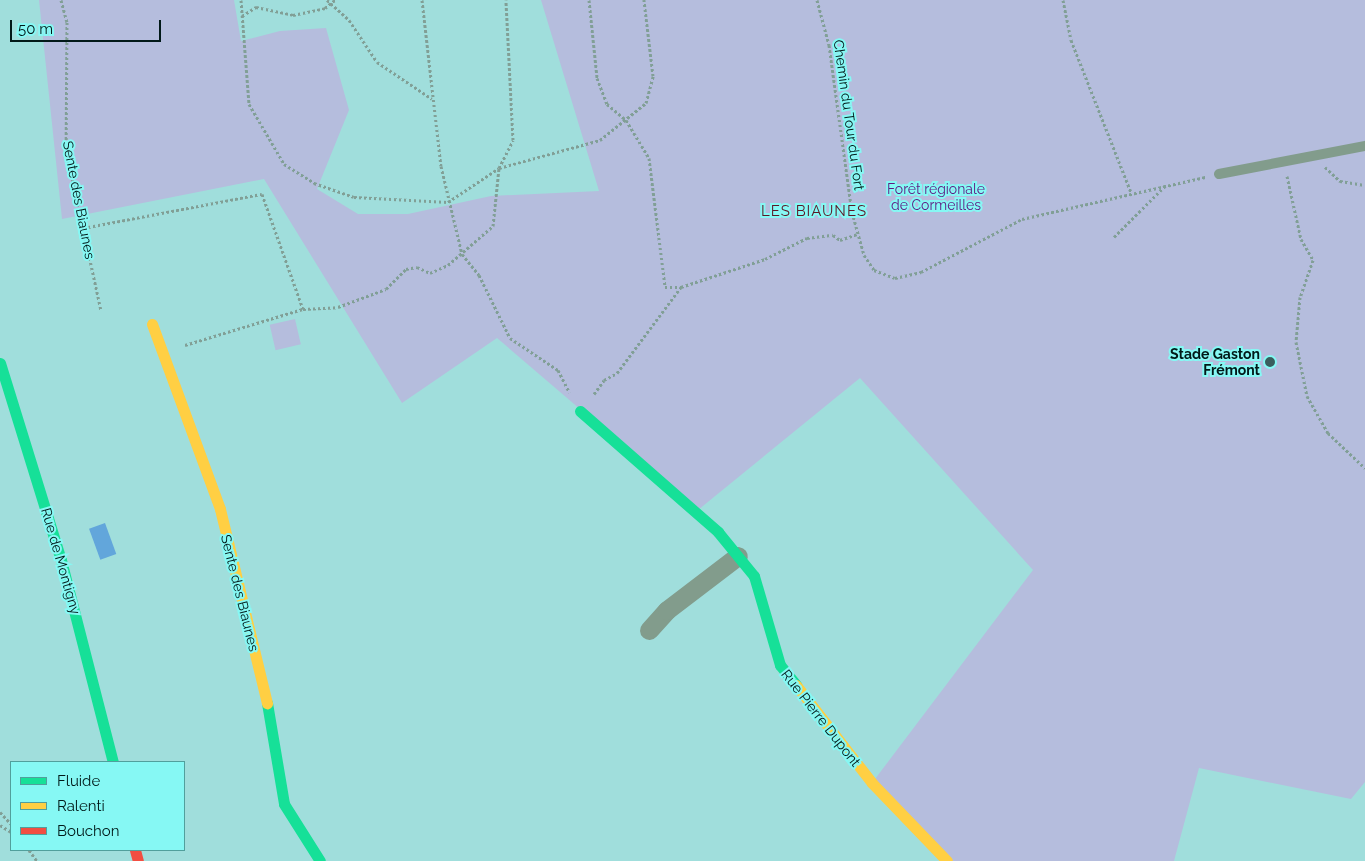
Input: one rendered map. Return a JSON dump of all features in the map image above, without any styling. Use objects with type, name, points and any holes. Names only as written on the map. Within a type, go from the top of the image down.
[{"type":"street","name":"Sente des Biaunes","points":[[152,324],[220,509],[264,688],[284,804],[320,861]]},
{"type":"street","name":"Rue de Montigny","points":[[0,363],[62,560],[113,761]]},
{"type":"street","name":"Rue Pierre Dupont","points":[[580,411],[718,532],[738,556],[754,576],[780,664],[872,783],[947,861]]},
{"type":"street","points":[[649,630],[667,610],[738,556]]},
{"type":"lane","points":[[1219,174],[1365,146]]},
{"type":"path","name":"Sente des Biaunes","points":[[61,0],[67,22],[66,150],[101,310]]},
{"type":"path","points":[[241,0],[249,104],[284,164],[314,183],[354,197],[448,202],[499,168],[586,146],[626,120],[646,103],[653,76],[644,0]]},
{"type":"path","points":[[327,0],[333,1],[349,20],[377,62],[432,99]]},
{"type":"path","points":[[422,0],[432,99],[448,202],[462,254],[478,275],[510,338],[558,370],[580,411],[604,380],[617,373],[681,287]]},
{"type":"path","points":[[163,351],[303,309],[338,307],[386,289],[406,269],[417,267],[430,273],[462,254],[494,226],[499,168],[513,140],[506,0]]},
{"type":"path","points":[[589,0],[596,78],[607,104],[626,120],[649,158],[665,287],[681,287],[765,259],[807,238],[834,235],[840,240],[857,234]]},
{"type":"path","name":"Chemin du Tour du Fort","points":[[818,0],[829,45],[857,234],[874,270],[895,278],[921,272],[1022,219],[1131,192],[1219,174]]},
{"type":"path","points":[[1063,0],[1071,40],[1131,192]]},
{"type":"path","points":[[242,16],[256,7],[293,15],[333,1]]},
{"type":"path","points":[[1322,154],[1329,174],[1365,185]]},
{"type":"path","points":[[1284,161],[1301,239],[1313,260],[1300,297],[1296,342],[1307,396],[1328,433],[1365,468]]},
{"type":"path","points":[[1114,237],[1167,184]]},
{"type":"path","points":[[84,228],[262,194],[303,309]]},
{"type":"path","points":[[0,812],[10,823]]},
{"type":"green space","name":"Forêt régionale de Cormeilles","points":[[39,0],[234,0],[241,41],[280,31],[326,28],[349,110],[317,189],[358,214],[408,214],[491,196],[599,191],[541,0],[1365,0],[1365,782],[1351,799],[1199,768],[1174,861],[947,861],[872,783],[1033,570],[860,378],[698,510],[497,338],[402,403],[264,179],[62,219]]},
{"type":"green space","points":[[295,319],[301,344],[276,350],[270,325]]},
{"type":"water","points":[[105,523],[116,554],[100,560],[89,529]]},
{"type":"traffic: fast","points":[[0,363],[61,560],[113,761]]},
{"type":"traffic: fast","points":[[580,411],[718,532],[754,576],[780,665],[796,685]]},
{"type":"traffic: fast","points":[[267,703],[284,804],[320,861]]},
{"type":"traffic: slow","points":[[152,324],[220,509],[267,703]]},
{"type":"traffic: slow","points":[[796,685],[872,783],[947,861]]},
{"type":"traffic: jam","points":[[135,851],[138,861]]},
{"type":"place","name":"Stade Gaston Frémont","points":[[1270,362]]},
{"type":"district","name":"LES BIAUNES","points":[[814,212]]}]
